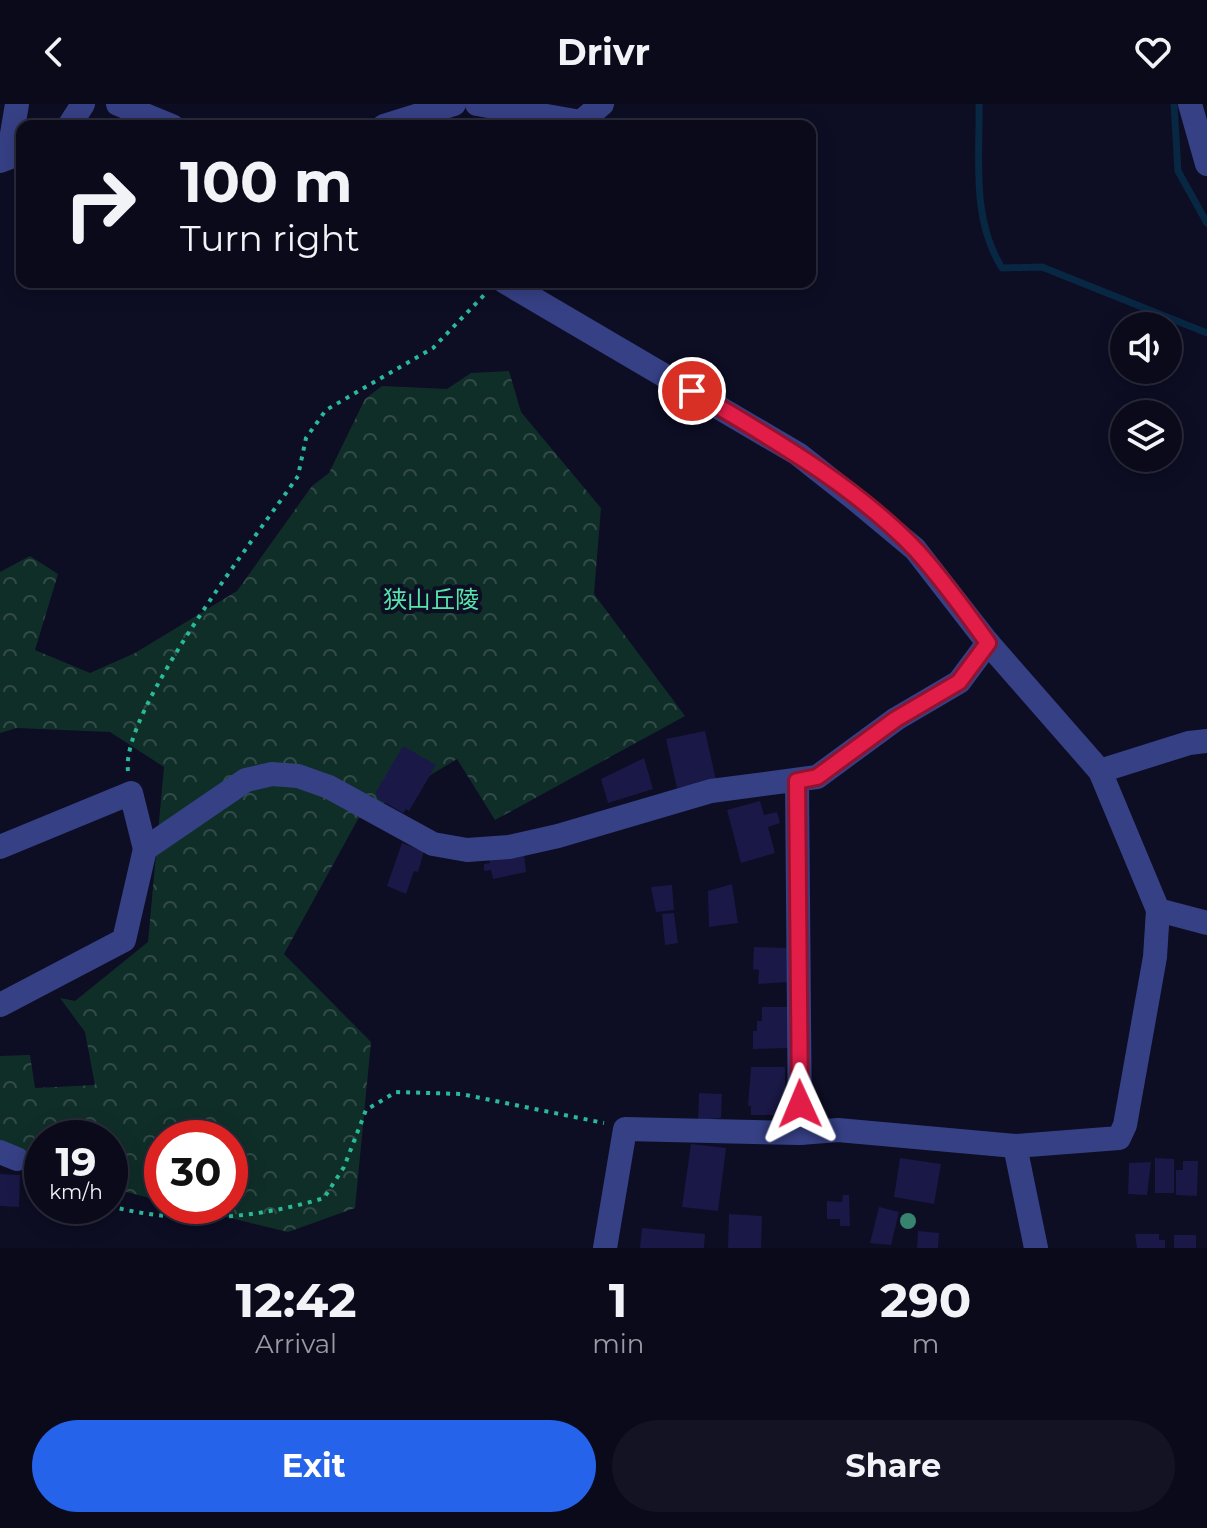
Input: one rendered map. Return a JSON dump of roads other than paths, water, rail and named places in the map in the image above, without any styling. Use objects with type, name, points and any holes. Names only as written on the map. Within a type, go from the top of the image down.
[{"type":"street","points":[[10,158],[17,104]]},
{"type":"street","points":[[118,104],[157,120]]},
{"type":"street","points":[[403,120],[454,104]]},
{"type":"street","points":[[477,104],[559,120]]},
{"type":"street","points":[[584,120],[602,104]]},
{"type":"street","points":[[1190,104],[1207,164]]},
{"type":"street","points":[[515,288],[798,454],[915,549],[988,643],[1100,771],[1158,910],[1155,957],[1125,1125],[1119,1138],[1015,1146],[838,1130],[800,1133],[625,1129],[605,1248]]},
{"type":"street","points":[[145,849],[246,780],[272,774],[298,776],[329,787],[433,844],[467,850],[509,847],[558,836],[711,791],[817,777],[896,719],[959,682],[988,643]]},
{"type":"street","points":[[1100,771],[1189,743],[1207,741]]},
{"type":"street","points":[[797,781],[800,1133]]},
{"type":"street","points":[[0,847],[131,793],[145,849],[124,940],[0,1005]]},
{"type":"street","points":[[1158,910],[1207,923]]},
{"type":"street","points":[[1015,1146],[1036,1248]]},
{"type":"waterway","points":[[979,104],[981,209],[992,249],[1002,268],[1042,267],[1207,333]]},
{"type":"waterway","points":[[1174,104],[1178,171],[1207,223]]},
{"type":"park label","name":"狭山丘陵","points":[[431,599]]}]
